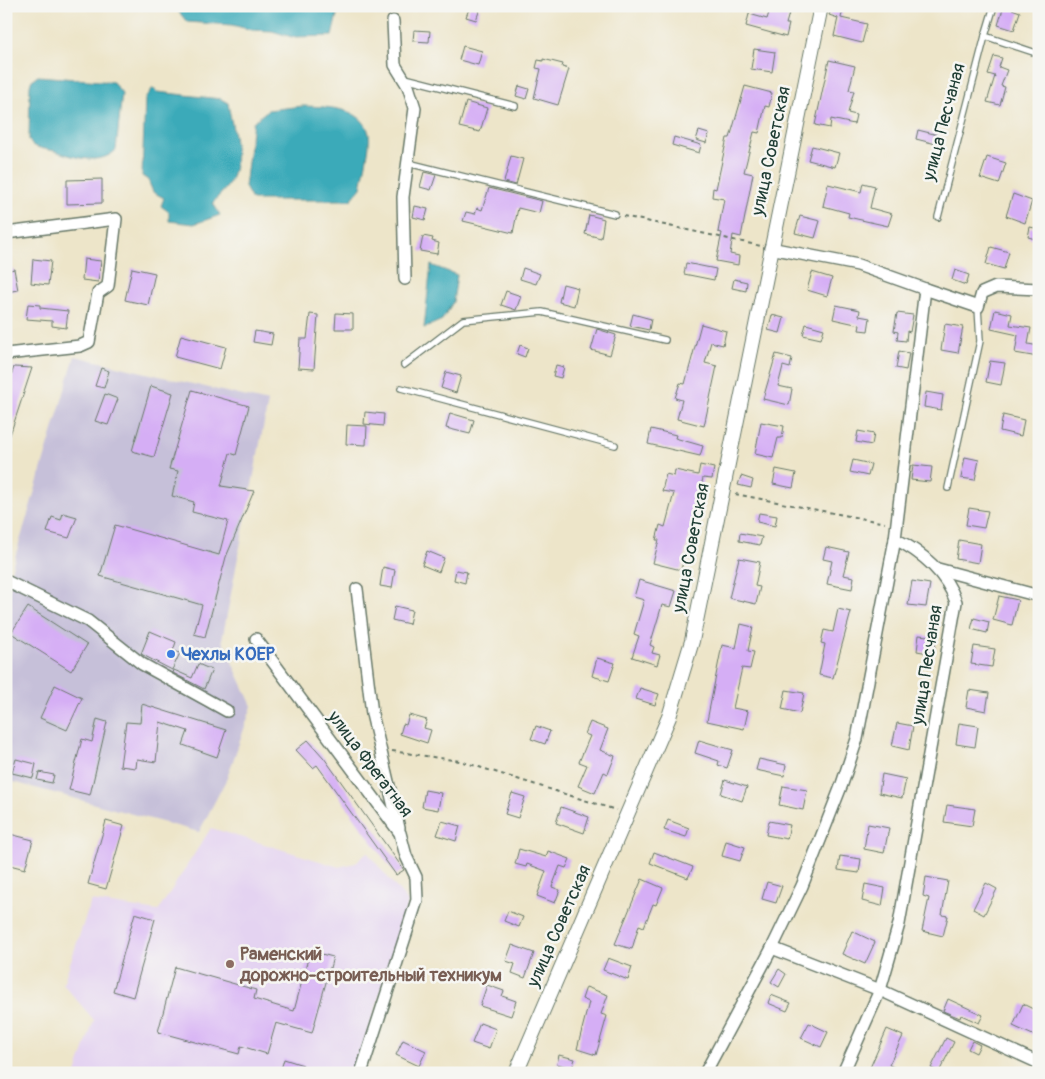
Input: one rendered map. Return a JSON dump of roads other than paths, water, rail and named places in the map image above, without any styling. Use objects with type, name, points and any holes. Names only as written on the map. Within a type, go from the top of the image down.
[{"type":"street","name":"улица Советская","points":[[516,1073],[669,717],[692,640],[770,248],[821,6]]},
{"type":"street","points":[[393,21],[395,65],[416,108],[403,197],[405,279]]},
{"type":"street","points":[[6,233],[116,219],[108,286],[98,292],[89,342],[80,346],[6,354]]},
{"type":"street","points":[[770,248],[858,265],[978,306],[982,293],[996,287],[1039,290]]},
{"type":"street","points":[[705,1073],[772,948],[802,886],[842,784],[857,739],[896,539],[925,289]]},
{"type":"street","name":"улица Песчаная","points":[[843,1073],[880,990],[899,924],[956,602],[944,576],[920,554],[896,539]]},
{"type":"street","points":[[934,567],[954,575],[1039,596]]},
{"type":"street","points":[[6,580],[88,620],[142,664],[227,711]]},
{"type":"street","points":[[357,589],[372,714],[400,833]]},
{"type":"street","name":"улица Фрегатная","points":[[256,639],[287,684],[400,833],[406,856],[416,877],[417,900],[361,1073]]},
{"type":"street","points":[[772,948],[880,990],[1039,1063]]},
{"type":"lane","name":"улица Песчаная","points":[[938,217],[994,6]]},
{"type":"lane","points":[[985,36],[1039,54]]},
{"type":"lane","points":[[403,78],[515,106]]},
{"type":"lane","points":[[408,163],[615,214]]},
{"type":"lane","points":[[948,488],[980,341],[978,306]]},
{"type":"lane","points":[[404,365],[464,320],[542,312],[665,340]]},
{"type":"lane","points":[[401,388],[615,446]]},
{"type":"water","points":[[174,6],[339,6],[332,36],[292,37],[272,31],[252,30],[232,25],[187,22]]},
{"type":"water","points":[[38,76],[113,82],[122,93],[116,150],[102,158],[87,159],[32,145],[29,140],[30,85],[32,80]]},
{"type":"water","points":[[153,88],[157,92],[221,99],[228,103],[236,158],[231,179],[213,203],[220,215],[194,224],[169,221],[169,212],[161,206],[164,198],[153,192],[148,180],[142,176],[145,99]]},
{"type":"water","points":[[303,106],[342,110],[359,118],[365,125],[369,134],[369,146],[361,188],[351,200],[252,200],[245,187],[253,122],[268,110]]},
{"type":"water","points":[[431,265],[457,275],[453,302],[442,320],[424,328]]},
{"type":"place","name":"Чехлы КОЕР","points":[[171,654]]},
{"type":"place","name":"Раменский дорожно-строительный техникум","points":[[230,964]]}]
